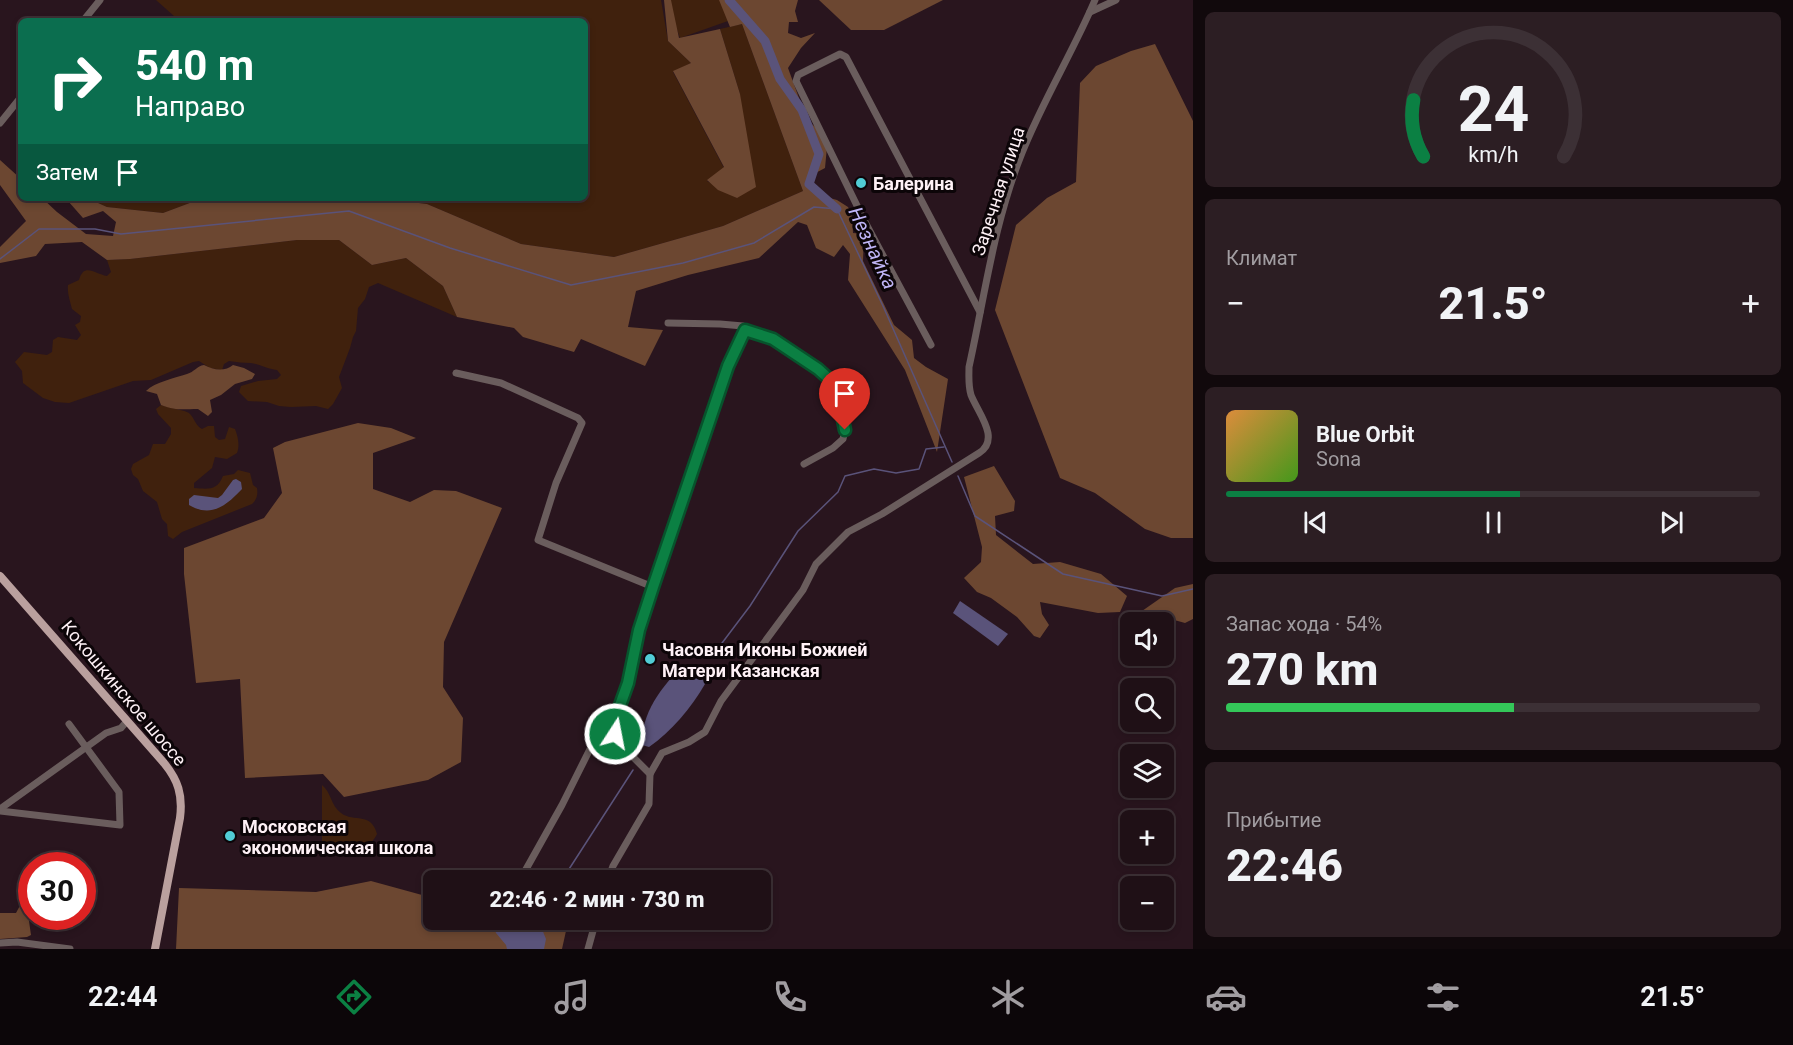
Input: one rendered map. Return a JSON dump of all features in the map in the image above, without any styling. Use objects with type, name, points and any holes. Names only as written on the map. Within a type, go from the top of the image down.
[{"type":"main road","name":"Кокошкинское шоссе","points":[[0,576],[174,776],[181,792],[182,807],[169,884]]},
{"type":"main road","points":[[155,949],[169,884]]},
{"type":"main road","points":[[161,949],[169,884]]},
{"type":"street","points":[[85,18],[100,0]]},
{"type":"street","name":"Заречная улица","points":[[650,774],[662,753],[689,742],[705,732],[721,701],[803,590],[816,564],[848,532],[882,514],[979,453],[988,443],[989,434],[969,385],[969,367],[994,237],[1022,154],[1045,101],[1095,0]]},
{"type":"street","points":[[1090,12],[1116,0]]},
{"type":"street","points":[[931,345],[845,182],[796,81],[798,75],[840,54],[846,57],[980,312]]},
{"type":"street","points":[[0,123],[18,101]]},
{"type":"street","points":[[668,323],[743,326],[745,330],[773,339],[828,378],[839,400],[845,430],[843,439],[833,448],[804,464]]},
{"type":"street","points":[[612,870],[649,804],[650,774],[618,742],[614,722],[628,683],[639,630],[653,587],[728,366],[745,330]]},
{"type":"street","points":[[456,374],[501,383],[578,418],[582,427],[556,483],[538,540],[653,587]]},
{"type":"street","points":[[0,810],[86,747],[106,734],[121,728],[128,721]]},
{"type":"street","points":[[526,870],[562,805],[600,729],[614,722]]},
{"type":"street","points":[[0,810],[120,825],[119,792],[69,724]]},
{"type":"street","points":[[588,949],[594,930]]},
{"type":"street","points":[[0,943],[41,944],[70,949]]},
{"type":"shaded area","points":[[156,0],[661,0],[668,41],[691,63],[673,72],[724,168],[707,181],[737,198],[740,94],[720,29],[742,24],[803,191],[723,226],[614,257],[521,244],[427,204],[402,201],[588,201],[588,18],[173,18],[174,16]]},
{"type":"shaded area","points":[[664,0],[671,0],[679,38],[720,29],[740,94],[756,187],[737,198],[718,190],[707,180],[724,167],[673,71],[691,63],[668,41]]},
{"type":"shaded area","points":[[669,0],[722,0],[728,21],[680,38]]},
{"type":"shaded area","points":[[719,0],[798,0],[795,11],[798,22],[789,22],[788,33],[801,38],[815,33],[801,48],[788,68],[807,120],[820,131],[827,147],[825,168],[808,177],[826,197],[837,200],[848,207],[852,215],[853,233],[864,234],[863,261],[894,325],[912,340],[914,358],[948,379],[937,452],[905,370],[848,280],[850,254],[843,245],[834,257],[816,248],[807,225],[798,222],[759,258],[688,275],[636,291],[628,327],[663,330],[645,366],[581,339],[574,352],[523,337],[514,328],[457,317],[443,286],[406,258],[372,265],[339,240],[297,240],[107,260],[82,242],[45,244],[36,256],[0,263],[0,247],[26,221],[0,185],[0,160],[18,176],[18,201],[45,201],[86,234],[113,236],[116,222],[103,211],[83,218],[68,201],[94,201],[107,207],[163,213],[195,201],[402,201],[427,204],[521,244],[614,257],[723,226],[803,191],[742,24],[730,27]]},
{"type":"shaded area","points":[[819,0],[943,0],[884,30],[851,30]]},
{"type":"shaded area","points":[[1155,44],[1193,121],[1193,538],[1171,538],[1145,529],[1095,493],[1060,478],[995,310],[1016,225],[1047,198],[1076,182],[1080,83],[1096,66],[1131,51]]},
{"type":"shaded area","points":[[94,201],[195,201],[163,213],[107,207]]},
{"type":"shaded area","points":[[297,240],[339,240],[372,265],[406,258],[443,286],[457,317],[378,283],[369,287],[365,299],[358,308],[356,331],[339,377],[342,388],[328,409],[316,406],[279,406],[267,402],[248,401],[239,392],[241,386],[277,379],[281,375],[277,370],[229,361],[224,364],[222,370],[210,368],[199,361],[193,362],[151,380],[133,381],[69,403],[43,398],[23,383],[22,371],[15,362],[24,352],[47,355],[52,352],[53,340],[58,337],[77,340],[81,335],[75,325],[80,322],[81,316],[72,309],[68,285],[79,280],[87,270],[107,276],[111,272],[107,260]]},
{"type":"shaded area","points":[[204,365],[219,370],[233,365],[255,374],[252,379],[235,384],[210,400],[212,412],[208,416],[198,409],[176,409],[161,405],[157,394],[146,391],[160,383]]},
{"type":"shaded area","points":[[161,405],[188,413],[202,429],[214,426],[215,437],[219,440],[225,439],[229,427],[235,429],[238,441],[237,453],[227,459],[215,457],[212,468],[194,483],[194,488],[215,487],[223,476],[234,474],[238,470],[250,473],[253,485],[257,488],[256,499],[252,504],[182,532],[173,539],[168,536],[167,524],[162,519],[157,502],[143,491],[131,469],[133,464],[149,455],[153,444],[165,444],[171,434],[171,428],[156,409]]},
{"type":"shaded area","points":[[358,423],[391,428],[416,438],[373,453],[373,489],[410,502],[434,490],[456,491],[502,508],[444,642],[443,687],[463,718],[461,762],[428,780],[344,797],[323,774],[245,778],[240,679],[196,683],[184,574],[184,548],[264,518],[282,493],[273,448],[285,442]]},
{"type":"shaded area","points":[[994,466],[1015,501],[1014,511],[995,516],[996,535],[1033,564],[1060,562],[1101,574],[1127,596],[1120,612],[1098,613],[1040,602],[1042,614],[1049,625],[1040,638],[1034,636],[1017,617],[991,598],[977,592],[964,578],[981,562],[982,547],[964,477]]},
{"type":"shaded area","points":[[236,479],[241,482],[242,489],[224,505],[204,510],[189,505],[189,499],[194,495],[218,498]]},
{"type":"shaded area","points":[[1193,584],[1193,619],[1185,623],[1174,620],[1174,612],[1142,611],[1175,588]]},
{"type":"shaded area","points":[[960,601],[1008,634],[998,646],[953,613]]},
{"type":"shaded area","points":[[682,666],[698,668],[705,684],[694,702],[665,734],[649,747],[642,745],[645,722],[654,702]]},
{"type":"shaded area","points":[[322,785],[341,813],[371,822],[377,834],[369,844],[359,846],[334,844],[322,851]]},
{"type":"shaded area","points":[[371,881],[423,895],[423,930],[566,931],[562,949],[176,949],[179,888],[316,892]]},
{"type":"shaded area","points":[[18,909],[18,930],[30,930],[31,935],[0,939],[0,913],[16,913]]},
{"type":"shaded area","points":[[495,930],[542,930],[546,939],[544,949],[507,949]]},
{"type":"waterway","name":"Незнайка","points":[[729,0],[765,41],[780,79],[802,110],[819,154],[809,184],[837,209]]},
{"type":"waterway","points":[[0,259],[39,229],[95,229],[121,234],[349,211],[450,248],[571,285],[683,263],[754,243],[814,207],[837,209],[952,462]]},
{"type":"waterway","points":[[716,651],[750,606],[798,531],[838,492],[845,476],[874,469],[896,473],[919,469],[926,449],[944,447]]},
{"type":"waterway","name":"Незнайка","points":[[958,476],[975,516],[1063,574],[1162,596],[1193,589]]},
{"type":"waterway","points":[[568,870],[633,770]]},
{"type":"place","name":"Балерина","points":[[861,183]]},
{"type":"place","name":"Часовня Иконы Божией Матери Казанская","points":[[650,659]]},
{"type":"place","name":"Московская экономическая школа","points":[[230,836]]},
{"type":"route","points":[[615,734],[614,722],[628,683],[639,630],[728,366],[745,330],[773,339],[828,378],[839,400],[845,430]]}]
